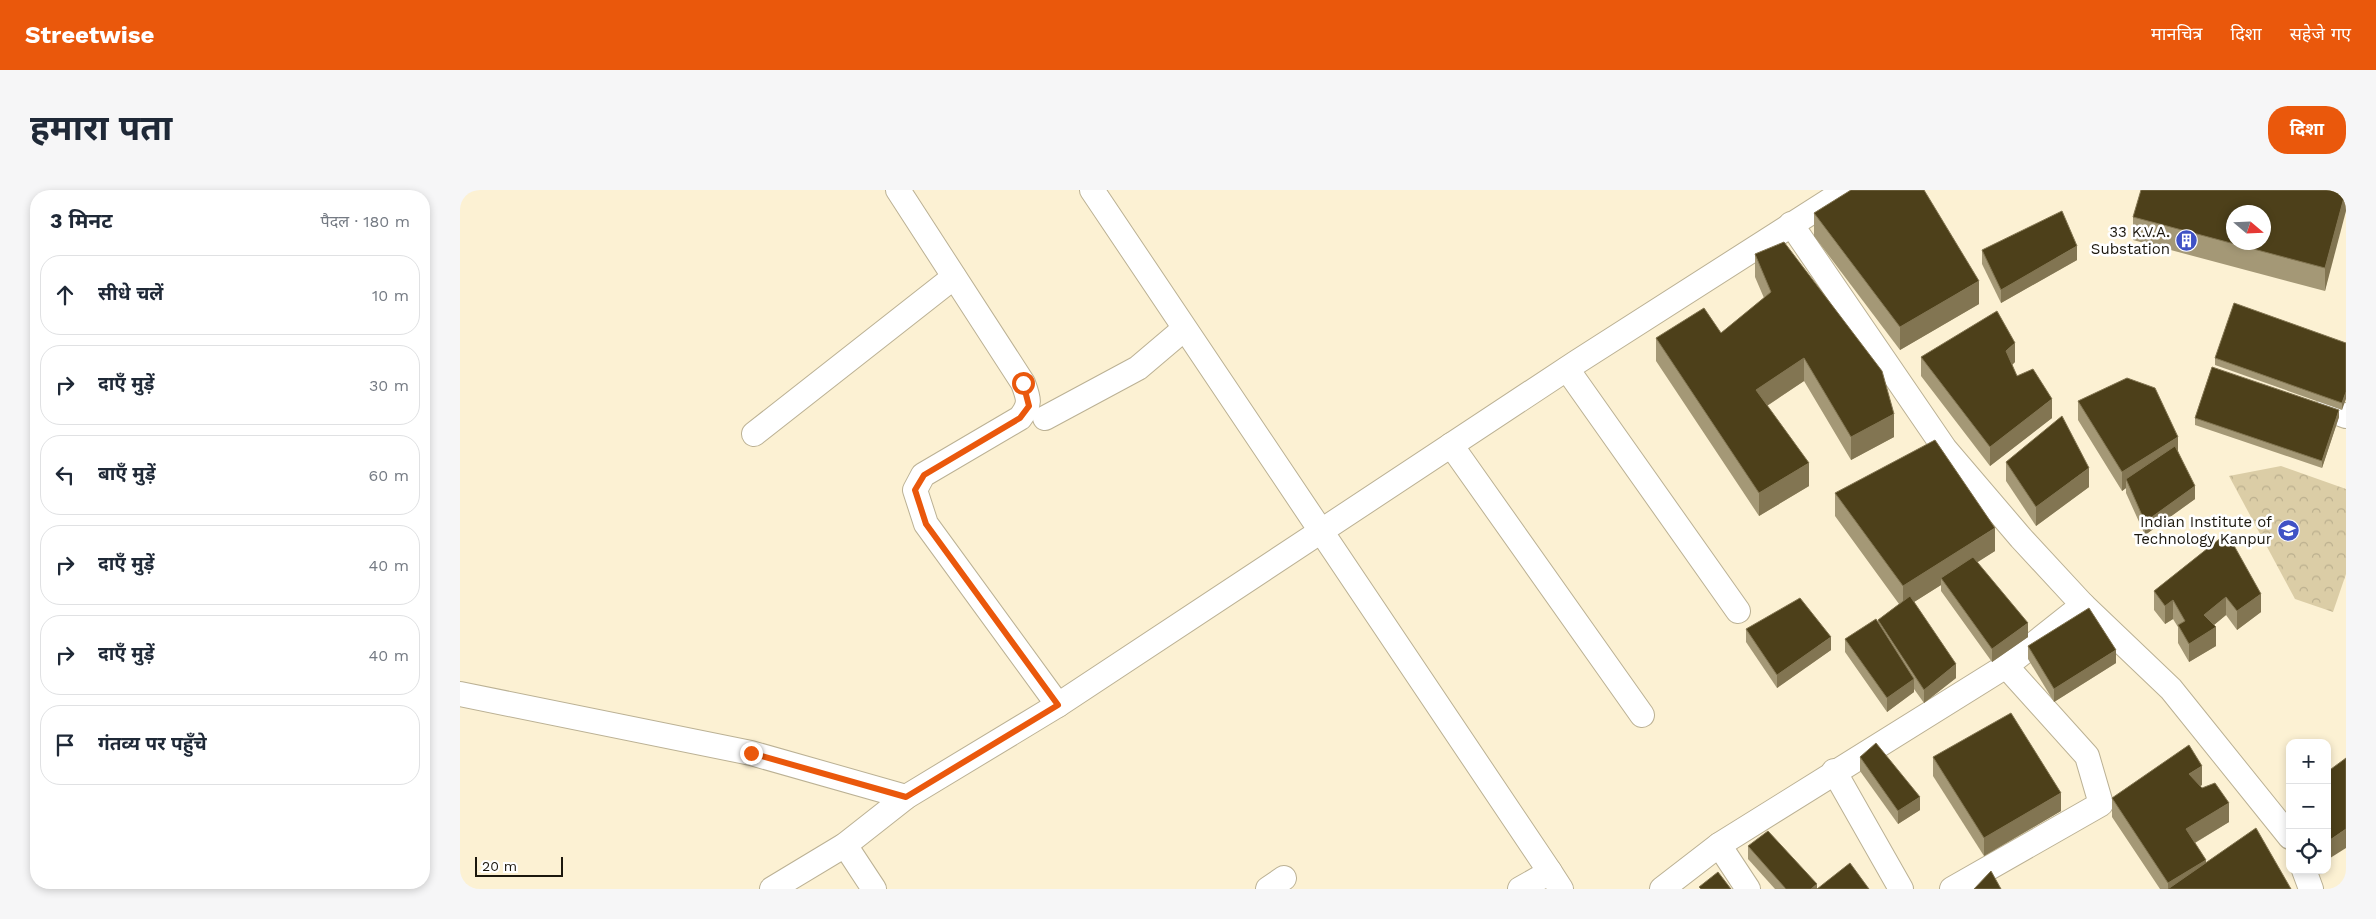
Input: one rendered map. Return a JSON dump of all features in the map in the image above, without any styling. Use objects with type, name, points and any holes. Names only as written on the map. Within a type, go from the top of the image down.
[{"type":"street","points":[[898,190],[1023,383],[1029,406],[1020,418],[924,475],[915,490],[926,524],[1058,705]]},
{"type":"street","points":[[1092,190],[1555,881],[1520,889]]},
{"type":"street","points":[[772,889],[845,845],[906,797],[1058,705],[1567,369],[1846,190]]},
{"type":"street","points":[[1791,224],[1945,449],[2021,538],[2083,605],[2171,689],[2286,832]]},
{"type":"street","points":[[754,434],[954,277]]},
{"type":"street","points":[[1045,418],[1138,368],[1184,329]]},
{"type":"street","points":[[1567,369],[1738,611]]},
{"type":"street","points":[[1451,445],[1642,715]]},
{"type":"street","points":[[1662,889],[1719,845],[1834,771],[2006,666],[2083,605]]},
{"type":"street","points":[[1952,889],[2102,804],[2087,756],[2006,666]]},
{"type":"street","points":[[460,694],[751,753],[906,797]]},
{"type":"street","points":[[1834,771],[1901,889]]},
{"type":"street","points":[[845,845],[874,889]]},
{"type":"street","points":[[1719,845],[1748,889]]},
{"type":"street","points":[[2305,874],[2310,889]]},
{"type":"green space","points":[[2281,466],[2346,489],[2346,574],[2333,612],[2295,599],[2229,476]]},
{"type":"building","points":[[1851,190],[1924,190],[1979,281],[1900,327],[1814,213]]},
{"type":"building","points":[[2141,190],[2346,190],[2325,268],[2257,250],[2271,250],[2271,205],[2226,205],[2226,242],[2133,217]]},
{"type":"building","points":[[2062,211],[2077,246],[2001,290],[1982,250]]},
{"type":"building","points":[[1784,242],[1882,371],[1894,414],[1851,437],[1804,358],[1756,390],[1809,463],[1759,493],[1656,338],[1704,308],[1721,333],[1771,292],[1755,254]]},
{"type":"building","points":[[2234,303],[2346,343],[2346,392],[2342,403],[2215,358]]},
{"type":"building","points":[[1997,311],[2015,343],[2006,351],[2017,376],[2033,369],[2052,399],[1990,447],[1921,357]]},
{"type":"building","points":[[2212,367],[2339,410],[2322,461],[2195,418]]},
{"type":"building","points":[[2127,378],[2155,388],[2178,437],[2122,472],[2078,401]]},
{"type":"building","points":[[2062,416],[2089,468],[2036,507],[2006,462]]},
{"type":"building","points":[[1935,440],[1995,528],[1903,586],[1835,493]]},
{"type":"building","points":[[2175,446],[2195,486],[2145,522],[2126,479]]},
{"type":"building","points":[[2227,533],[2261,594],[2237,611],[2226,597],[2204,615],[2216,627],[2189,644],[2178,625],[2185,621],[2173,600],[2165,606],[2154,591]]},
{"type":"building","points":[[1973,557],[2028,623],[1992,649],[1941,578]]},
{"type":"building","points":[[1910,596],[1956,664],[1924,690],[1878,620]]},
{"type":"building","points":[[1800,598],[1831,637],[1777,675],[1746,629]]},
{"type":"building","points":[[2089,608],[2116,650],[2054,689],[2028,646]]},
{"type":"building","points":[[1876,619],[1914,679],[1887,698],[1845,639]]},
{"type":"building","points":[[2011,713],[2061,793],[1984,838],[1933,757]]},
{"type":"building","points":[[1876,743],[1920,797],[1898,811],[1860,757]]},
{"type":"building","points":[[2189,745],[2202,766],[2189,774],[2202,788],[2215,783],[2229,803],[2186,829],[2206,860],[2168,883],[2112,798]]},
{"type":"building","points":[[2346,758],[2346,829],[2331,839],[2331,784],[2331,769]]},
{"type":"building","points":[[2256,828],[2291,889],[2168,889]]},
{"type":"building","points":[[1768,831],[1817,884],[1811,889],[1786,889],[1748,846]]},
{"type":"building","points":[[1850,863],[1869,889],[1817,889]]},
{"type":"building","points":[[1991,871],[2001,889],[1974,889]]},
{"type":"building","points":[[1718,872],[1731,889],[1701,889],[1699,887]]},
{"type":"place","name":"33 K.V.A. Substation","points":[[2186,241]]},
{"type":"place","name":"Indian Institute of Technology Kanpur","points":[[2288,531]]},
{"type":"route","points":[[751,753],[906,797],[1058,705],[926,524],[915,490],[924,475],[1020,418],[1029,406],[1029,399],[1023,383]]}]
